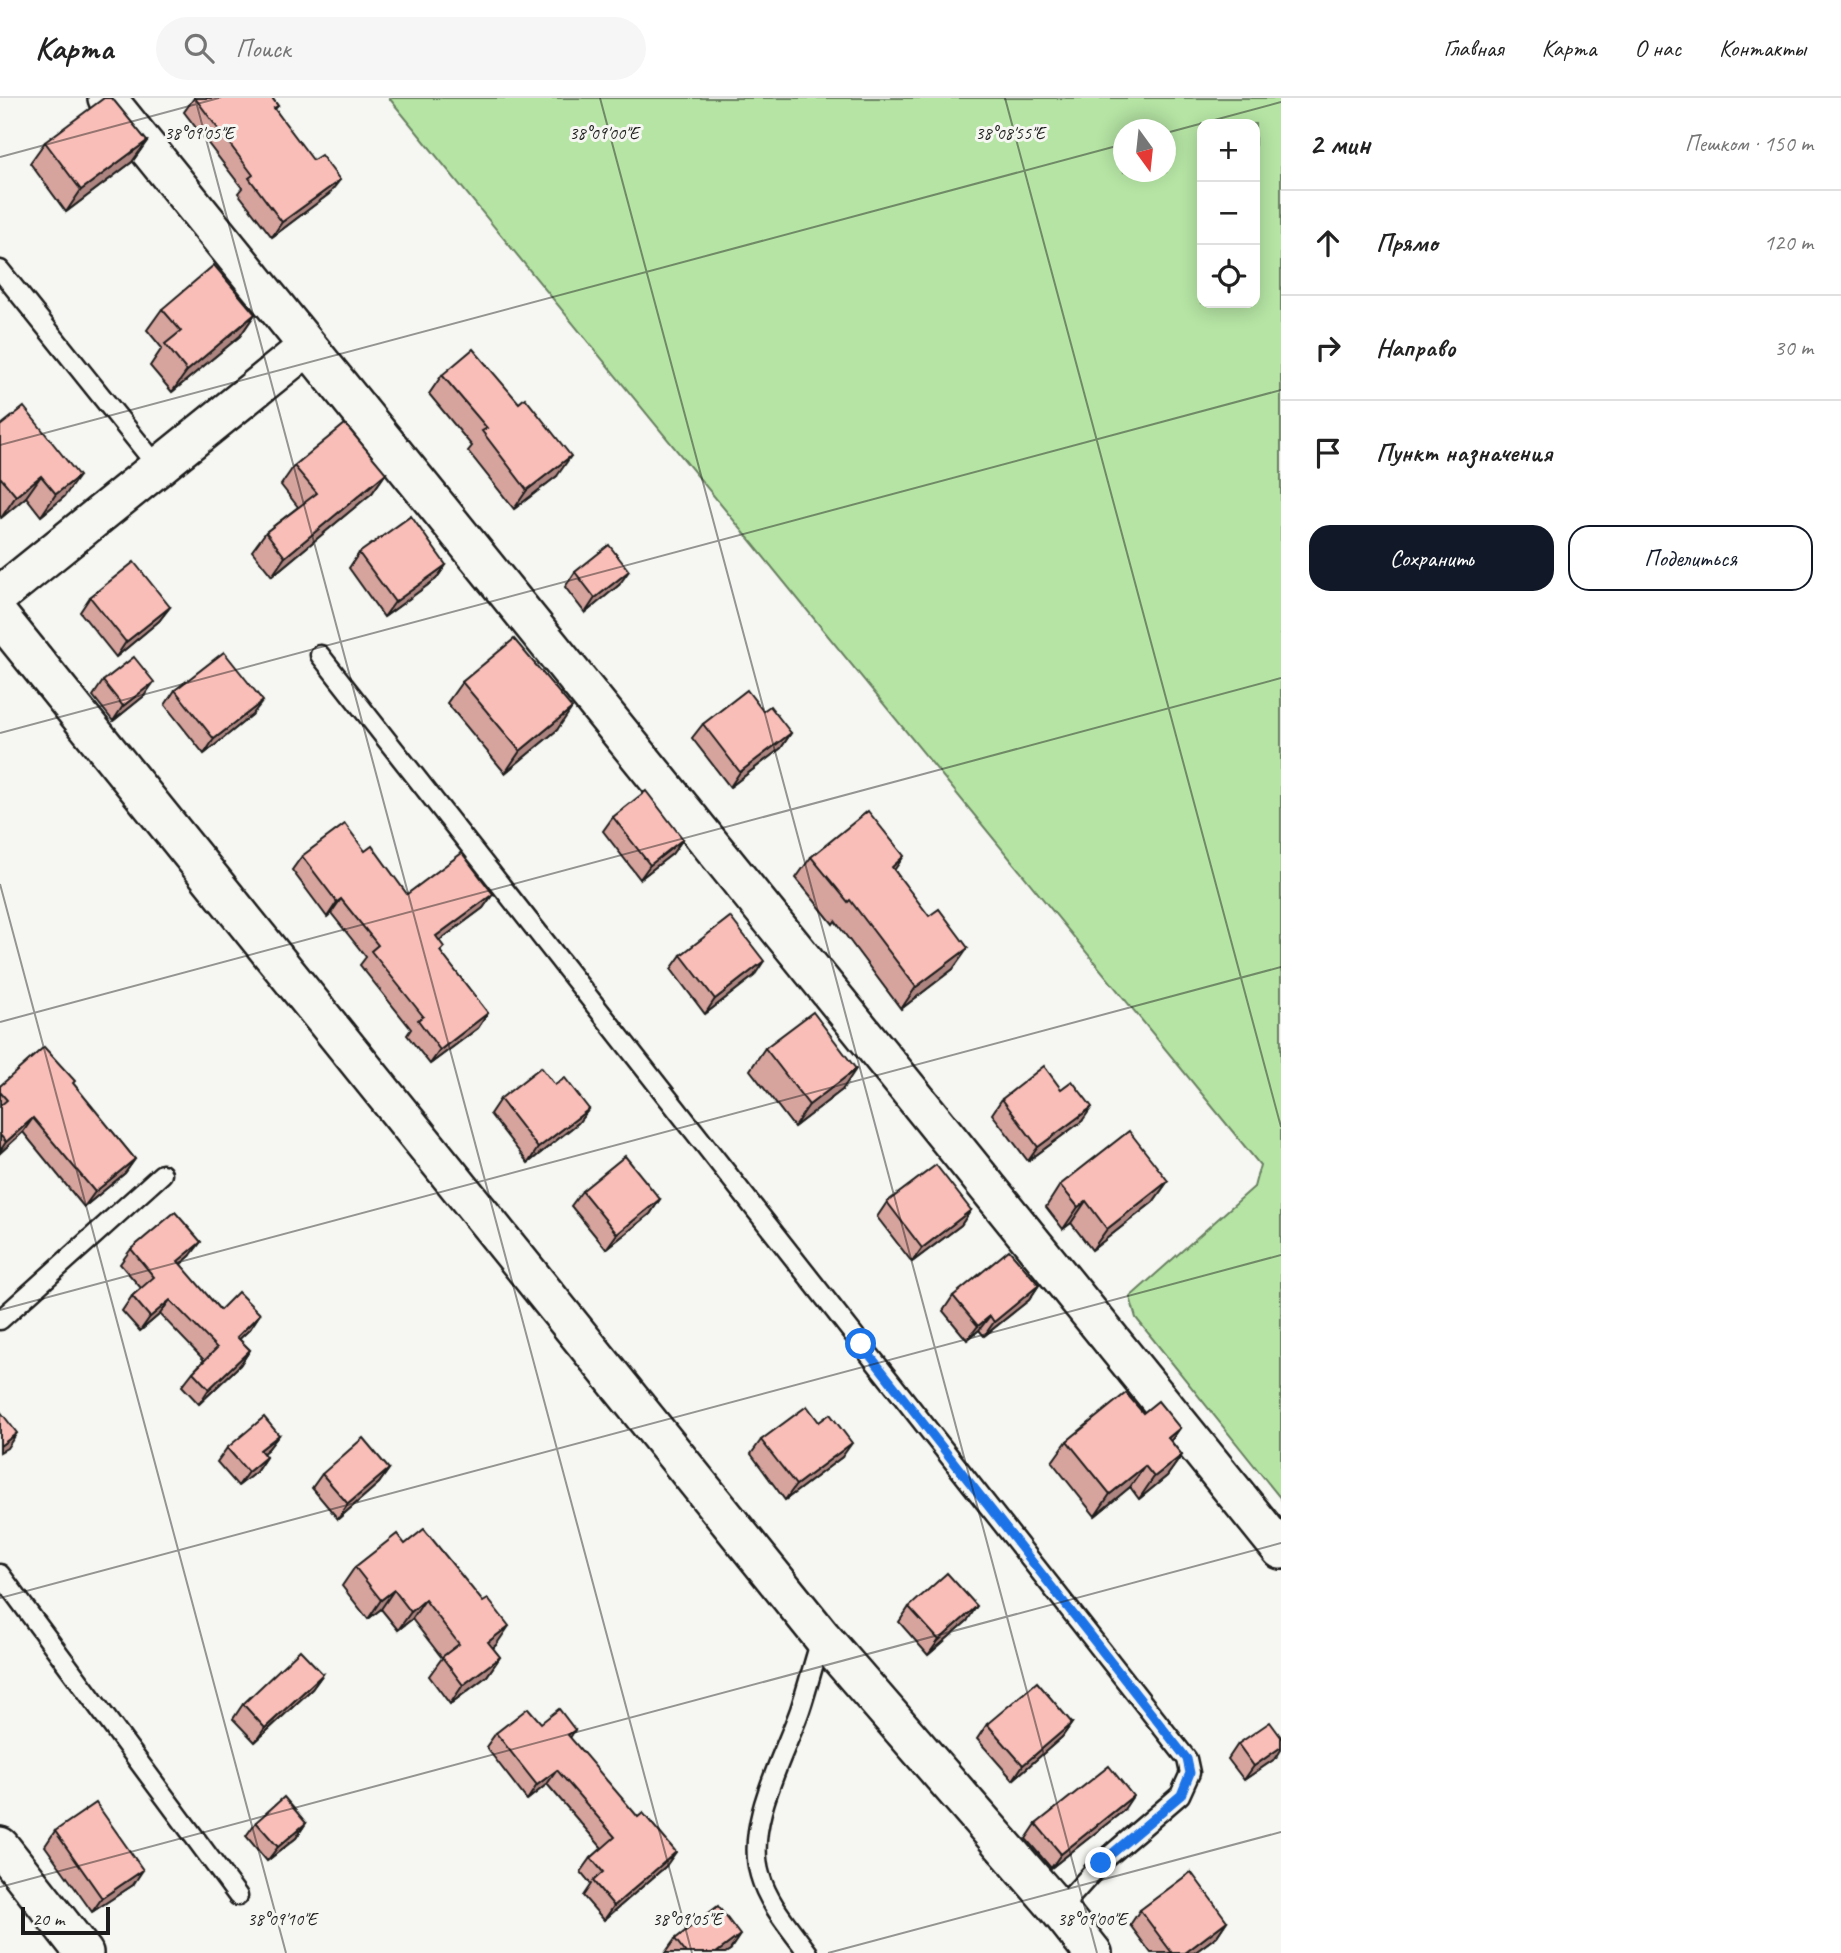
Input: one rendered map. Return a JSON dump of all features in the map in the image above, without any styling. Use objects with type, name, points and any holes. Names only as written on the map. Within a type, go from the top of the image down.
[{"type":"street","points":[[107,98],[1281,1550]]},
{"type":"street","points":[[0,595],[307,347]]},
{"type":"street","points":[[0,617],[821,1637],[1059,1910],[1093,1953]]},
{"type":"street","points":[[0,1846],[84,1953]]},
{"type":"lane","points":[[0,270],[158,467]]},
{"type":"lane","points":[[320,655],[1187,1759],[1190,1773],[1181,1795],[1101,1863],[1059,1910]]},
{"type":"lane","points":[[0,1320],[162,1174]]},
{"type":"lane","points":[[0,1574],[238,1896]]},
{"type":"lane","points":[[808,1953],[770,1900],[760,1874],[756,1841],[765,1803],[801,1708],[821,1637]]},
{"type":"green space","points":[[389,98],[1281,98],[1281,1499],[1136,1318],[1130,1297],[1254,1187],[1260,1165]]},
{"type":"building","points":[[104,98],[112,98],[147,141],[81,190],[45,142]]},
{"type":"building","points":[[195,98],[272,98],[278,106],[274,108],[313,160],[321,155],[340,180],[282,222],[249,178],[253,175]]},
{"type":"building","points":[[214,265],[255,314],[187,371],[165,344],[181,331],[162,309]]},
{"type":"building","points":[[473,349],[519,403],[525,398],[571,456],[527,490],[482,431],[487,428],[442,375]]},
{"type":"building","points":[[24,407],[79,476],[56,494],[41,476],[16,496],[0,477],[0,426]]},
{"type":"building","points":[[345,424],[386,473],[285,557],[266,532],[317,493],[294,466]]},
{"type":"building","points":[[411,516],[446,565],[395,602],[359,553]]},
{"type":"building","points":[[609,545],[629,571],[595,598],[575,572]]},
{"type":"building","points":[[134,562],[170,607],[126,642],[90,597]]},
{"type":"building","points":[[514,639],[572,708],[520,751],[462,682]]},
{"type":"building","points":[[224,652],[263,701],[214,739],[175,690]]},
{"type":"building","points":[[134,657],[154,682],[123,706],[103,681]]},
{"type":"building","points":[[747,690],[763,711],[770,706],[791,733],[740,772],[703,724]]},
{"type":"building","points":[[646,791],[683,839],[650,865],[613,817]]},
{"type":"building","points":[[868,811],[904,856],[892,867],[929,916],[939,909],[968,948],[916,987],[850,900],[848,902],[811,857]]},
{"type":"building","points":[[345,824],[365,851],[372,846],[407,894],[462,853],[493,894],[436,936],[444,947],[440,951],[488,1013],[440,1050],[418,1020],[423,1016],[371,951],[378,945],[341,899],[337,902],[302,856]]},
{"type":"building","points":[[730,917],[764,961],[715,999],[681,955]]},
{"type":"building","points":[[813,1012],[856,1069],[809,1105],[765,1048]]},
{"type":"building","points":[[44,1047],[75,1081],[73,1083],[135,1159],[95,1192],[33,1118],[6,1142],[0,1135],[0,1106],[7,1100],[0,1092],[0,1086]]},
{"type":"building","points":[[1044,1066],[1061,1089],[1072,1081],[1092,1107],[1038,1147],[1002,1099]]},
{"type":"building","points":[[541,1067],[555,1085],[565,1078],[589,1109],[538,1148],[500,1099]]},
{"type":"building","points":[[1129,1131],[1168,1181],[1107,1229],[1086,1201],[1078,1207],[1060,1185]]},
{"type":"building","points":[[625,1156],[660,1199],[617,1234],[582,1191]]},
{"type":"building","points":[[936,1165],[971,1210],[922,1248],[887,1202]]},
{"type":"building","points":[[175,1212],[201,1242],[178,1261],[220,1310],[238,1292],[260,1314],[237,1337],[250,1350],[209,1389],[193,1372],[217,1348],[170,1300],[150,1317],[132,1296],[154,1277],[131,1249]]},
{"type":"building","points":[[1009,1250],[1039,1285],[994,1322],[990,1316],[978,1326],[953,1296]]},
{"type":"building","points":[[1126,1393],[1143,1413],[1158,1401],[1180,1428],[1168,1438],[1182,1455],[1154,1477],[1145,1466],[1110,1494],[1067,1441]]},
{"type":"building","points":[[807,1406],[819,1422],[830,1414],[852,1443],[796,1485],[761,1440]]},
{"type":"building","points":[[0,1411],[17,1433],[0,1446]]},
{"type":"building","points":[[264,1417],[279,1435],[260,1450],[266,1457],[248,1472],[227,1448]]},
{"type":"building","points":[[363,1438],[389,1469],[348,1504],[322,1474]]},
{"type":"building","points":[[424,1529],[483,1602],[488,1599],[509,1626],[488,1642],[500,1657],[463,1685],[442,1657],[459,1644],[425,1600],[411,1612],[394,1590],[381,1600],[355,1567],[397,1534],[405,1544]]},
{"type":"building","points":[[947,1573],[977,1606],[939,1640],[909,1607]]},
{"type":"building","points":[[300,1650],[323,1674],[265,1728],[243,1704]]},
{"type":"building","points":[[1037,1682],[1072,1723],[1023,1765],[987,1724]]},
{"type":"building","points":[[528,1708],[541,1723],[559,1709],[575,1730],[568,1735],[638,1817],[643,1813],[676,1852],[614,1906],[593,1881],[603,1872],[591,1858],[615,1837],[557,1770],[537,1785],[496,1733]]},
{"type":"building","points":[[1270,1722],[1281,1737],[1281,1747],[1254,1766],[1238,1744]]},
{"type":"building","points":[[1109,1766],[1133,1796],[1061,1854],[1036,1824]]},
{"type":"building","points":[[284,1797],[306,1823],[278,1847],[256,1822]]},
{"type":"building","points":[[96,1803],[143,1870],[102,1898],[55,1831]]},
{"type":"building","points":[[1191,1872],[1227,1921],[1185,1953],[1172,1953],[1140,1910]]},
{"type":"building","points":[[718,1906],[740,1935],[716,1953],[686,1953],[675,1939]]},
{"type":"route","points":[[861,1344],[1187,1759],[1190,1773],[1181,1795],[1101,1863]]}]
